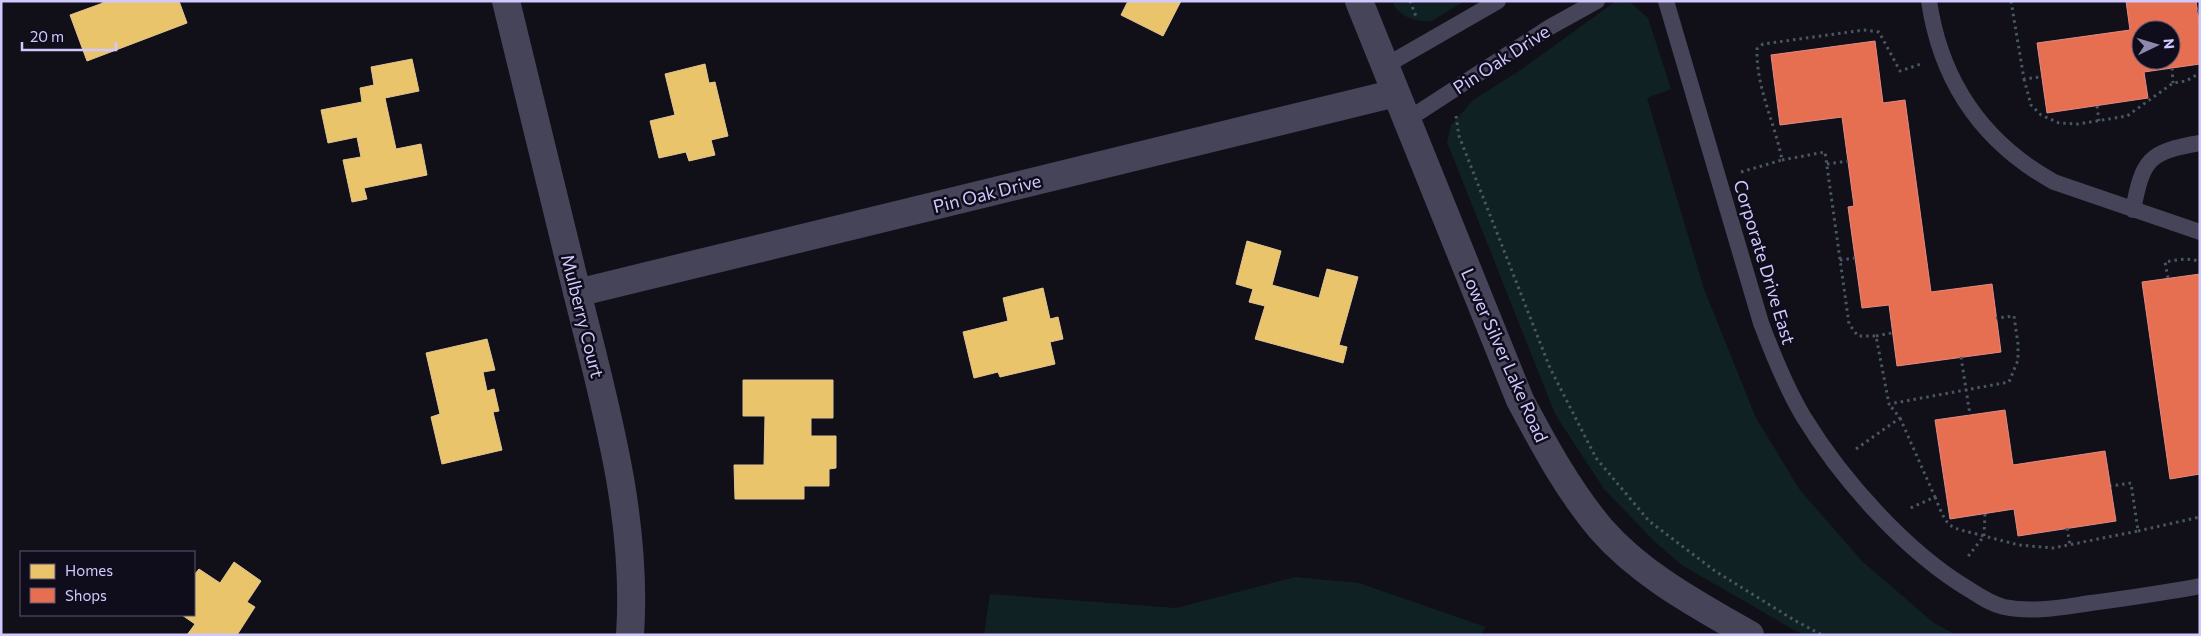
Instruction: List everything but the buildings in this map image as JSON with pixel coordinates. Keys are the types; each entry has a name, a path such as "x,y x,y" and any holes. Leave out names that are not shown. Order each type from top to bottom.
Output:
{"street":[{"name":"Mulberry Court","path":"506,1 615,442 629,545 631,573 630,635"},
{"name":"Lower Silver Lake Road","path":"1359,1 1520,400 1552,462 1601,529 1632,559 1687,599 1750,635"},
{"name":"Pin Oak Drive","path":"577,293 1396,93"}],"lane":[{"path":"1385,66 1498,1"},
{"name":"Pin Oak Drive","path":"1407,120 1550,27 1597,1"},
{"name":"Corporate Drive East","path":"1666,1 1761,323 1773,355 1803,416 1835,463 1861,495 1914,549 1951,579 1990,602 2005,607 2044,610 2200,586"},
{"path":"1929,1 1933,25 1953,84 1979,123 1990,135 2035,172 2054,182 2200,232"},
{"path":"2133,210 2139,178 2146,165 2156,155 2171,148 2200,142"}],"path":[{"path":"2011,1 2024,79 2031,105 2047,119 2058,124 2078,124 2127,116 2173,84 2186,81 2200,73"},
{"path":"1782,160 1773,120 1762,95 1757,49 1763,44 1864,30 1879,32 1900,72 1943,56"},
{"path":"2172,70 2173,84"},
{"path":"2024,79 2042,77"},
{"path":"1452,91 1459,136 1504,254 1550,368 1596,458 1649,521 1715,571 1822,635"},
{"path":"2097,106 2099,121"},
{"path":"1718,179 1782,160 1826,152 1849,324 1858,336 1876,336 1892,333"},
{"path":"1827,164 1848,161"},
{"path":"1840,260 1855,258"},
{"path":"2168,278 2166,262 2180,259 2200,262"},
{"path":"1889,404 2009,382 2018,360 2014,316 1996,318"},
{"path":"1876,336 1889,404 1900,418 1945,522 1949,526 2019,545 2053,548 2200,517"},
{"path":"1961,357 1970,415"},
{"path":"1835,463 1900,418"},
{"path":"2111,486 2131,484 2138,531"},
{"path":"1885,519 1935,497"},
{"path":"1951,579 1984,536 1985,514"},
{"path":"2067,528 2070,545"}],"shaded area":[{"path":"1392,1 1465,1 1430,22 1403,15"},
{"path":"1616,1 1629,1 1648,18 1671,89 1647,98 1704,289 1756,418 1800,490 1862,561 1934,623 1957,635 1803,635 1683,566 1653,540 1604,489 1555,414 1447,142 1451,125 1473,100 1519,71"},
{"path":"1295,577 1359,583 1486,627 1480,635 984,635 990,594 1176,608"}]}
